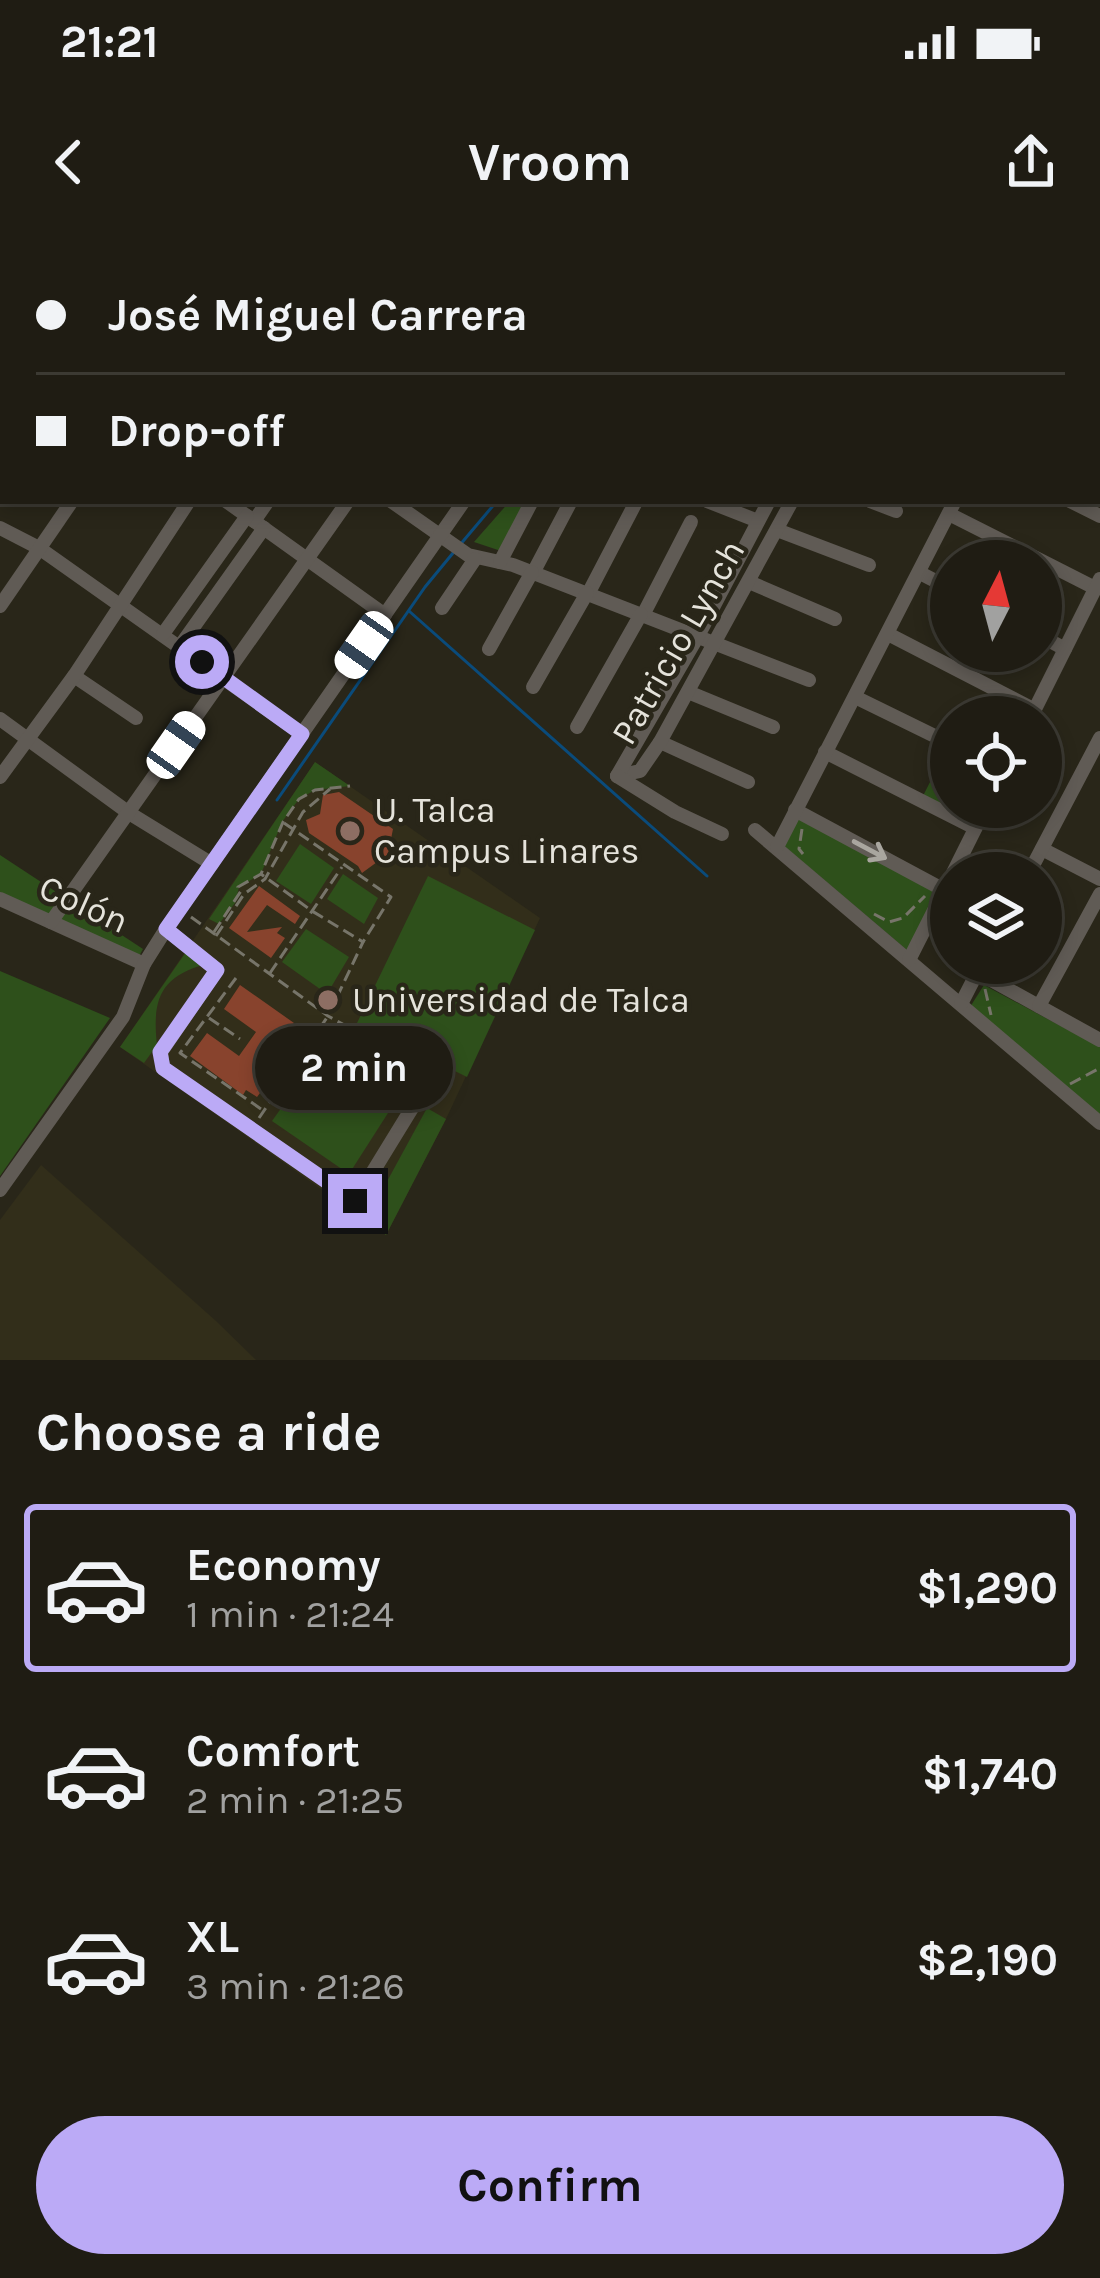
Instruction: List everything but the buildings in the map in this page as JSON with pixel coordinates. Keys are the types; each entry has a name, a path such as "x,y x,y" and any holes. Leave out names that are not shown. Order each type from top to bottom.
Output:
{"street":[{"path":"0,606 70,504"},
{"path":"0,777 74,676 186,504"},
{"path":"230,504 385,616"},
{"path":"180,646 266,504"},
{"path":"51,922 346,504"},
{"path":"395,504 472,557 533,573 809,680"},
{"path":"0,1190 123,1016 144,964 180,908 462,504"},
{"path":"500,562 530,504"},
{"path":"489,649 570,504"},
{"path":"533,688 635,504"},
{"path":"715,504 758,521"},
{"name":"Patricio Lynch","path":"617,776 767,504"},
{"name":"Patricio Lynch","path":"617,776 640,771 660,742 790,504"},
{"path":"878,504 896,511"},
{"path":"777,847 799,813 824,752 952,507 1098,584 1042,696"},
{"path":"164,634 255,522"},
{"path":"577,728 691,522"},
{"path":"0,528 39,548 302,734"},
{"path":"777,530 869,566"},
{"path":"442,608 472,557"},
{"path":"920,572 930,577"},
{"path":"749,582 835,619"},
{"path":"888,634 1002,696"},
{"path":"74,676 136,718"},
{"path":"688,692 773,727"},
{"path":"855,697 930,734"},
{"path":"0,719 212,865"},
{"path":"1040,852 1100,738"},
{"path":"660,742 748,782"},
{"path":"824,752 930,805"},
{"path":"617,776 722,834"},
{"path":"799,813 930,874"},
{"path":"962,852 975,828"},
{"path":"755,830 1100,1123"},
{"path":"1042,849 1100,879"},
{"path":"1040,1006 1100,894"},
{"name":"Colón","path":"0,898 144,964"},
{"path":"909,960 930,915"},
{"path":"166,929 217,970 160,1052 163,1068 355,1201 420,1095"},
{"path":"961,1004 974,984"},
{"path":"1004,984 1100,1040"}],"path":[{"path":"263,876 283,822 299,799 350,786"},
{"path":"214,934 263,876 303,812 331,788"},
{"path":"799,813 799,849 805,858"},
{"path":"252,1129 328,1016 363,942 391,897 283,822"},
{"path":"269,975 343,865"},
{"path":"263,876 363,942"},
{"path":"860,903 890,922 903,919 930,895"},
{"path":"180,908 328,1016 436,1076"},
{"path":"236,978 180,1053 264,1112"},
{"path":"984,984 996,1024"},
{"path":"208,1016 240,1039"},
{"path":"1064,1080 1077,1083 1100,1068"}],"shaded area":[{"name":"Universidad de Talca","path":"315,762 540,918 386,1235 120,1047"},
{"path":"41,1165 256,1360 0,1360 0,1220"}],"green space":[{"path":"507,504 524,504 501,551 474,542"},
{"path":"315,762 350,786 315,790 299,799 282,822 261,874 239,887 235,903 219,924 209,919"},
{"path":"798,817 930,887 930,909 908,951 784,846"},
{"path":"300,844 334,868 311,904 276,881"},
{"path":"0,855 143,949 138,958 0,896"},
{"path":"343,874 378,898 364,924 327,899"},
{"path":"428,876 535,930 467,1077 357,1023"},
{"path":"306,929 349,957 327,994 282,962"},
{"path":"186,952 206,964 178,976 162,992 156,1015 157,1045 144,1063 120,1047"},
{"path":"0,971 110,1018 0,1176"},
{"path":"984,985 1100,1047 1100,1116 970,1007"},
{"path":"331,1038 404,1088 349,1174 272,1121"},
{"path":"427,1108 446,1119 386,1235 366,1220"}],"waterway":[{"path":"459,546 494,504"},
{"path":"277,800 453,553"},
{"path":"409,611 707,876"}],"place":[{"name":"U. Talca Campus Linares","path":"350,831"},
{"name":"Universidad de Talca","path":"328,1000"}],"route":[{"path":"202,662 302,734 166,929 217,970 160,1052 163,1068 355,1201"}]}
